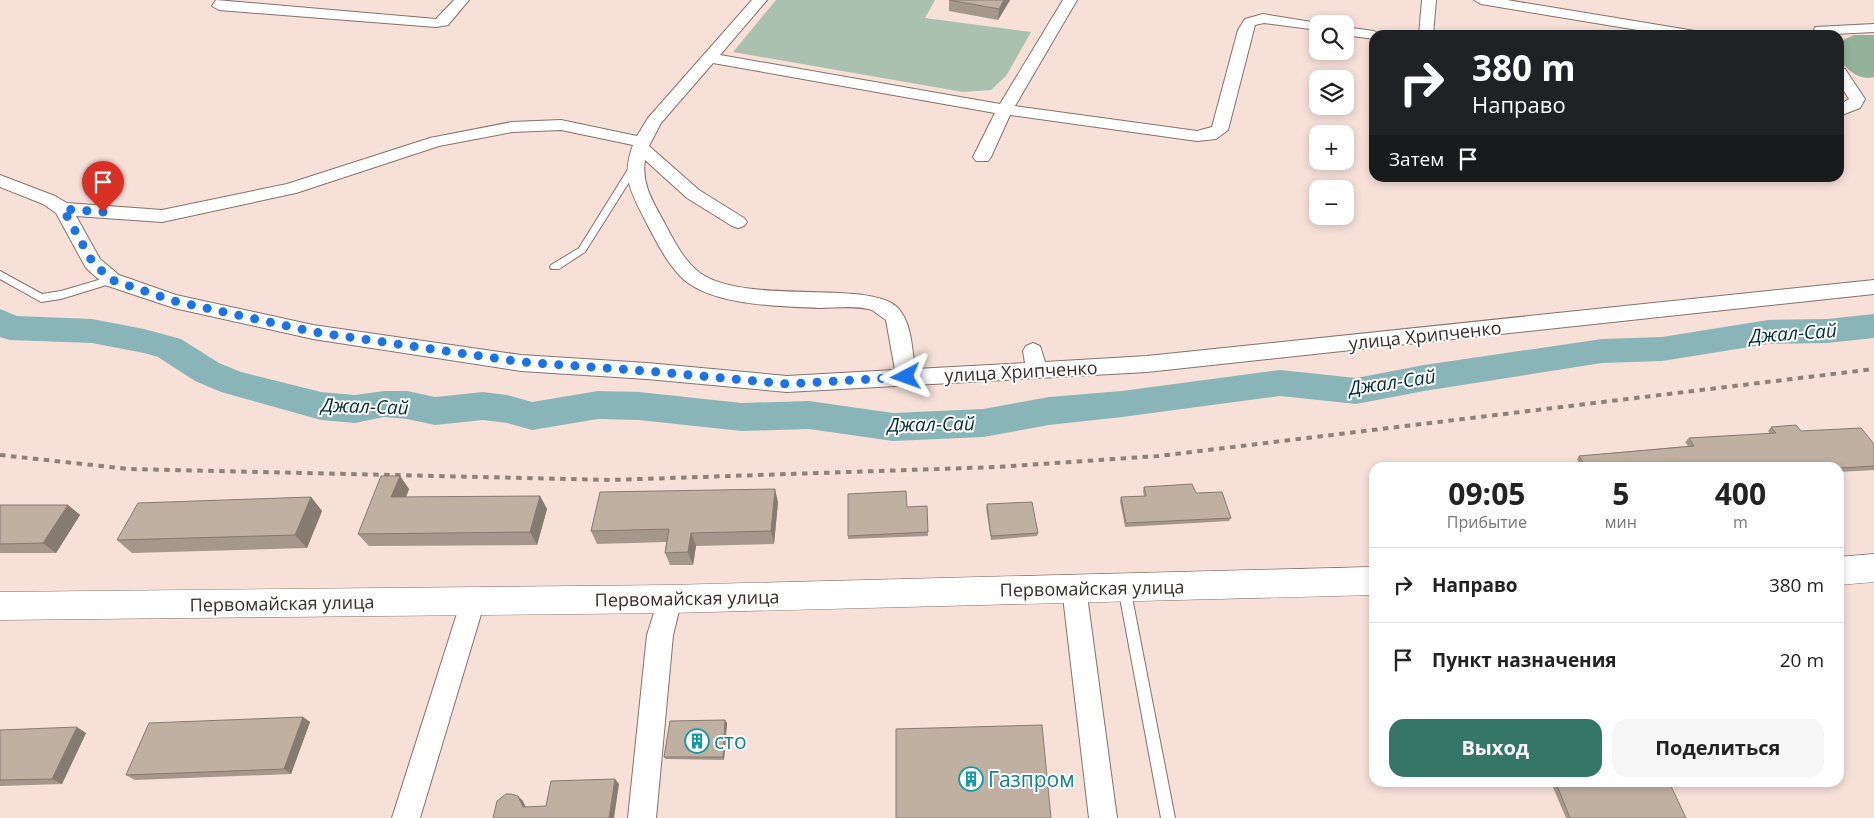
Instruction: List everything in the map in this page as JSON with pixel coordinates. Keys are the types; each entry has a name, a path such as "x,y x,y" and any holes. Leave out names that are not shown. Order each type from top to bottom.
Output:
{"main road":[{"path":"1844,571 1874,568"},
{"name":"Первомайская улица","path":"0,606 670,599 1369,581"}],"street":[{"path":"223,0 219,6 440,23 462,0"},
{"path":"760,0 654,121 642,145 634,168 638,188 670,248 681,265 694,278 718,288 787,300 875,303 892,314 898,328 906,377"},
{"path":"982,158 1006,110 1070,0"},
{"path":"1426,30 1429,0"},
{"path":"1481,0 1664,30"},
{"path":"710,58 1006,110 1180,135 1210,135 1220,130 1245,30 1250,22 1269,18 1309,25"},
{"path":"1820,30 1874,28"},
{"path":"1354,32 1369,34"},
{"path":"1844,80 1857,99 1854,105 1844,109"},
{"path":"0,180 49,200 63,209 162,216 290,188 436,142 512,127 561,125 642,145 693,194 738,222"},
{"name":"улица Хрипченко","path":"63,209 93,263 112,280 174,301 314,332 522,362 787,384 906,377 1035,360 1147,364 1874,287"},
{"path":"1074,588 1103,818"},
{"path":"642,818 660,635 670,599"},
{"path":"406,818 473,601"}],"lane":[{"path":"555,267 582,250 634,168"},
{"path":"0,274 41,298 61,295 112,280"},
{"path":"1124,587 1168,818"}],"green space":[{"path":"776,0 935,0 925,18 1031,32 1006,76 991,90 963,92 733,52"},
{"path":"1854,35 1874,35 1874,77 1859,76 1845,67 1844,40"}],"building":[{"path":"949,0 1004,0 999,9"},
{"path":"1796,425 1801,431 1861,428 1874,444 1874,466 1844,468 1844,462 1583,462 1579,456 1694,446 1689,438 1776,433 1771,427"},
{"path":"381,476 400,476 391,497 540,496 530,532 358,534"},
{"path":"1192,484 1196,493 1222,492 1231,518 1126,523 1121,497 1146,496 1144,487"},
{"path":"775,489 771,531 691,533 688,552 665,553 669,529 591,531 600,492"},
{"path":"906,491 907,507 927,506 928,532 848,536 848,494"},
{"path":"311,497 295,535 117,540 138,503"},
{"path":"1032,502 1038,533 991,536 987,504"},
{"path":"0,505 68,505 43,543 0,544"},
{"path":"303,717 284,769 126,775 149,723"},
{"name":"сто","path":"725,720 723,757 664,757 670,721"},
{"name":"Газпром","path":"1042,725 1051,818 896,818 896,729"},
{"path":"77,727 52,779 0,780 0,730"},
{"path":"615,779 609,818 493,818 497,801 506,794 518,796 523,807 546,806 551,781"},
{"path":"1558,787 1671,787 1686,818 1570,818"}],"waterway":[{"name":"Джал-Сай","path":"0,321 10,328 92,331 144,341 169,348 207,372 233,383 321,406 355,409 384,404 407,405 435,411 483,406 507,409 532,416 598,405 639,406 742,417 809,415 893,427 983,423 1049,411 1122,404 1280,383 1356,391 1424,378 1602,351 1662,349 1768,332 1827,331 1874,326"}],"railway":[{"path":"0,455 129,469 611,480 997,467 1159,456 1874,369"}],"place":[{"name":"сто","path":"697,741"},
{"name":"Газпром","path":"971,779"}],"route":[{"path":"103,212 63,209 93,263 112,280 174,301 314,332 522,362 787,384 906,377"}]}
